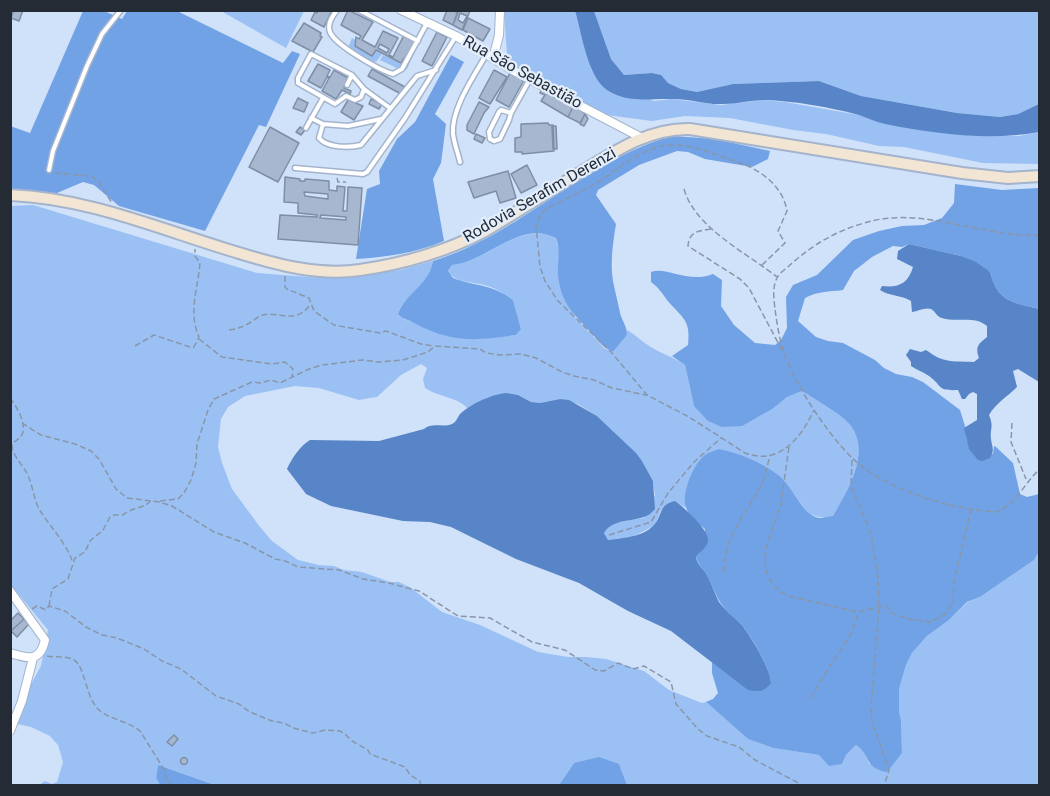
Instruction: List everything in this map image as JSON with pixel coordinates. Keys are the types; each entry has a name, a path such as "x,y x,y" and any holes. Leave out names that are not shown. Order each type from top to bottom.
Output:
{"main road":[{"name":"Rodovia Serafim Derenzi","path":"10,195 60,199 110,212 195,240 288,266 316,271 358,270 409,260 446,249 484,231 611,154 642,138 666,130 690,129 962,173 1008,178 1040,177"}],"street":[{"name":"Rua São Sebastião","path":"401,10 419,14 428,23 456,36 530,79 642,138"},
{"path":"490,56 499,35 500,10"},
{"path":"10,591 45,640 41,652 33,658 10,653"},
{"path":"10,730 25,691 33,658"}],"lane":[{"path":"49,170 53,152 87,66 102,34 122,10"},
{"path":"337,10 330,22 332,36 355,54 388,73 397,73 402,69 428,23"},
{"path":"359,10 418,41"},
{"path":"295,168 363,174 367,172 405,118 456,36"},
{"path":"364,89 358,100 346,96 335,104 297,81 310,54 352,75 364,89 390,109"},
{"path":"460,162 453,135 453,123 459,105 490,56"},
{"path":"323,124 318,135 320,141 352,147 361,145 417,76 436,69"},
{"path":"348,85 352,75"},
{"path":"511,113 501,110 499,112 489,132 490,139 494,141 500,139 530,79"},
{"path":"306,128 323,98"},
{"path":"311,118 323,124 348,126 381,119"}],"path":[{"path":"647,395 612,353 558,301 545,281 540,267 536,225 542,213 650,150 670,145 702,149 764,173 782,198 787,211 778,231 785,243 762,265"},
{"path":"49,170 55,173 91,176 98,181 112,204 110,212"},
{"path":"338,178 338,182 346,182"},
{"path":"684,189 692,209 711,229 777,277"},
{"path":"785,356 775,310 774,289 777,277 804,252 825,239 866,222 887,218 925,219 996,232 1040,235"},
{"path":"711,229 696,231 690,236 688,246 735,275 748,288 814,410 852,459 892,485 937,500 996,512 1012,503 1026,481 1040,469"},
{"path":"195,240 195,256 200,263 193,314 199,339 222,357 272,364 285,362 293,369 291,378"},
{"path":"288,266 285,287 309,298 317,315 334,325 380,333 386,331 421,344 480,349 486,353 521,354 536,358 562,372 594,380 612,388 647,395 689,417 754,457 770,456 789,446 804,429 814,410"},
{"path":"229,330 240,328 264,315 291,317 308,309 311,304"},
{"path":"135,346 154,335 194,347 199,339"},
{"path":"159,502 178,499 192,480 197,444 214,399 252,382 260,383 271,380 280,383 309,369 328,364 363,360 378,362 403,360 428,352 435,346"},
{"path":"10,398 22,423 23,431 21,436 10,440"},
{"path":"22,423 41,435 91,451 99,459 120,493 127,498 159,502 178,510 214,532 245,543 276,559 298,567 339,570 363,579 419,591 458,616 490,618 532,642 566,650 595,670 604,671 618,663 633,669 644,666 671,682 676,704 707,736 738,747 755,760 804,786"},
{"path":"1012,423 1011,442 1026,481"},
{"path":"609,535 651,522 668,493 694,462 721,438"},
{"path":"14,440 12,447 29,477 36,503 70,554 73,563"},
{"path":"789,446 781,503 765,552 766,575 778,591 788,596 858,612 885,605 892,613 909,620 931,622 944,615 952,602 954,581 972,508"},
{"path":"724,572 724,556 729,541 741,516 763,481 770,456"},
{"path":"852,459 851,486 871,533 876,553 879,606 871,708 872,722 889,770 884,786"},
{"path":"28,615 34,606 46,610 52,589 68,579 77,555 85,552 90,542 103,530 110,517 144,507 151,501"},
{"path":"49,606 65,611 86,627 102,635 117,638 144,649 162,661 181,669 216,696 238,704 250,712 313,733 325,730 345,734 368,750 370,754 405,767 410,775 420,781 420,786"},
{"path":"810,698 845,645 858,612"},
{"path":"41,652 49,657 69,658 78,663 93,703 107,716 140,731 165,771 171,786"}],"shaded area":[{"path":"83,11 104,11 122,19 127,11 177,11 283,63 292,51 300,54 266,127 259,125 205,231 119,206 94,185 83,182 57,193 11,191 10,126 30,133"},
{"path":"221,11 304,11 286,48"},
{"path":"504,11 575,11 592,71 654,101 672,99 721,105 762,100 859,115 882,123 975,136 1019,136 1039,132 1039,164 983,163 904,147 879,146 826,134 730,118 685,116 652,121 607,115 534,76 513,69 507,55"},
{"path":"575,11 594,11 611,59 624,75 652,73 661,75 668,83 681,89 697,92 733,84 819,81 861,96 957,113 1000,117 1018,114 1039,104 1039,132 1001,136 962,135 885,124 848,112 788,102 764,100 717,104 679,99 623,97 607,90 595,75 586,54"},
{"path":"594,11 1039,11 1039,104 1018,114 1000,117 957,113 861,96 819,81 733,84 697,92 681,89 668,83 660,75 652,73 624,75 611,59"},
{"path":"352,38 382,54 377,61 372,63 348,48"},
{"path":"383,55 405,65 410,56 412,58 407,69 403,71 380,60"},
{"path":"451,55 464,62 435,114 446,124 441,163 433,179 444,241 401,254 356,259 367,189 380,184 379,171 397,139 415,122"},
{"path":"672,136 715,139 770,151 768,159 752,167 705,159 688,152 677,151 639,165 598,190 596,195 616,224 612,274 620,313 627,332 613,352 599,342 565,301 558,275 559,252 556,238 543,234 517,237 478,257 452,265 448,271 453,278 490,288 513,300 521,329 516,335 476,339 452,337 427,330 398,314 406,300 427,276 433,261 494,234 610,162 640,147"},
{"path":"955,184 1002,190 1039,188 1039,309 1008,300 997,290 990,272 961,256 909,244 902,247 893,246 872,257 854,271 843,290 819,293 805,298 798,321 816,337 843,343 896,374 923,382 960,410 967,441 993,454 994,446 996,447 1013,463 1020,494 1027,497 1039,494 1039,552 1034,560 980,597 967,602 949,620 927,636 912,653 899,689 902,753 887,772 874,767 856,745 846,755 842,764 829,766 819,755 773,748 748,739 706,702 718,693 712,673 712,662 729,675 771,683 768,670 755,644 742,625 720,602 696,557 700,552 705,529 689,513 685,494 701,459 719,449 750,459 771,470 783,480 802,506 813,516 819,518 833,516 855,472 859,448 857,437 842,417 802,391 787,397 772,409 742,426 722,427 708,421 694,406 685,365 672,356 688,345 687,324 651,282 651,272 664,271 695,277 713,274 722,280 721,306 734,325 755,343 775,345 781,340 787,328 786,297 793,285 817,275 853,240 879,231 902,226 924,225 942,218 954,203"},
{"path":"33,205 257,273 321,278 347,277 400,270 433,261 427,276 406,300 398,314 404,319 440,334 464,338 516,335 521,329 513,300 491,287 456,279 448,272 452,265 478,257 529,234 543,234 556,238 559,252 558,271 575,317 604,348 613,352 627,335 627,330 651,347 685,365 694,406 758,417 787,397 802,391 835,412 851,426 857,437 858,460 850,484 833,516 813,515 799,501 685,495 686,508 675,501 661,510 655,525 632,537 608,540 604,533 612,525 644,518 655,495 653,481 642,461 613,431 597,416 578,404 560,399 540,403 531,402 518,395 488,397 468,409 454,399 425,388 423,379 427,368 421,364 401,375 377,397 359,400 319,388 295,386 245,396 228,407 221,419 218,447 222,463 232,489 272,541 298,560 362,572 390,582 399,582 411,588 442,612 480,625 538,652 568,657 606,659 644,671 669,690 702,703 706,702 748,739 773,748 819,755 842,764 846,755 856,745 863,749 869,764 902,753 899,689 912,653 927,636 968,602 980,597 1034,560 1039,552 1039,785 627,785 619,764 574,763 559,785 215,785 158,765 156,778 160,785 39,785 45,781 52,784 57,782 63,762 58,745 50,736 31,727 13,723 41,666 48,630 11,585 10,206"},
{"path":"909,244 961,256 976,262 990,272 997,290 1008,300 1039,309 1039,382 1018,369 1013,371 1017,387 989,415 993,450 990,458 982,461 978,460 969,449 964,428 977,420 977,394 973,392 962,399 958,390 943,389 929,376 911,366 906,355 910,349 921,352 926,350 943,360 974,362 979,358 978,346 987,337 987,326 977,321 942,318 929,309 912,312 911,301 880,290 882,286 902,284 911,273 913,267 897,259 898,251"},
{"path":"506,393 540,403 560,399 569,400 597,416 642,461 653,481 655,509 643,517 609,527 604,533 608,540 644,532 654,525 666,505 675,501 696,520 708,537 705,548 696,557 697,561 707,575 719,602 742,625 760,653 771,683 764,690 748,690 671,631 628,611 579,583 516,559 451,527 430,522 403,521 331,506 306,494 287,469 297,453 310,440 379,441 430,426 449,425 476,403"},
{"path":"599,757 619,764 627,785 559,785 574,763"},
{"path":"158,765 215,785 160,785 156,778"}],"building":[{"path":"14,10 23,10 19,21 11,18"},
{"path":"318,10 332,10 324,27 311,20"},
{"path":"348,10 373,22 362,40 375,47 383,31 398,38 389,55 393,57 404,35 415,42 406,59 404,58 401,63 376,50 372,56 355,46 356,37 359,39 361,36 341,25","holes":["380,44 389,49 387,53 378,48"]},
{"path":"447,10 458,12 453,25 443,20"},
{"path":"458,10 472,10 462,30 453,25"},
{"path":"460,13 467,16 463,23 458,20"},
{"path":"468,18 490,29 483,41 463,30"},
{"path":"304,23 321,33 322,37 313,52 292,41"},
{"path":"437,32 447,37 432,66 422,61"},
{"path":"318,64 330,70 327,76 330,77 334,70 348,78 344,88 351,91 350,94 342,90 336,99 322,91 329,78 327,77 321,88 308,81"},
{"path":"372,69 405,87 401,94 368,76"},
{"path":"494,70 507,77 490,104 479,98"},
{"path":"510,73 522,79 523,82 509,107 496,100"},
{"path":"542,88 574,105 568,117 541,101 545,95 540,93"},
{"path":"298,98 308,103 304,112 293,108"},
{"path":"371,99 382,104 379,109 369,104"},
{"path":"348,100 363,106 354,120 341,112"},
{"path":"479,102 489,107 474,134 467,130 467,125"},
{"path":"574,105 585,114 580,123 568,117"},
{"path":"585,114 588,119 584,126 580,124"},
{"path":"548,123 553,125 554,151 522,154 522,152 515,152 515,138 521,137 521,124"},
{"path":"552,126 556,126 557,149 553,149"},
{"path":"270,127 299,143 278,182 249,167"},
{"path":"300,127 305,130 301,135 296,132"},
{"path":"476,134 485,138 482,143 474,139"},
{"path":"527,165 537,185 521,193 511,174"},
{"path":"508,171 516,198 500,203 496,191 474,198 468,182"},
{"path":"285,177 300,179 300,181 305,181 305,179 329,181 329,190 337,191 337,186 345,187 343,211 347,211 348,187 362,188 358,245 278,239 280,215 317,217 317,215 298,213 298,203 284,202","holes":["304,192 328,194 328,199 305,196","321,215 346,217 346,220 320,218"]},
{"path":"18,613 24,619 11,631 10,621"},
{"path":"24,619 29,624 17,637 11,631"},
{"path":"174,735 178,739 172,746 167,742"},
{"path":"184,757 188,761 184,765 180,761"}]}
